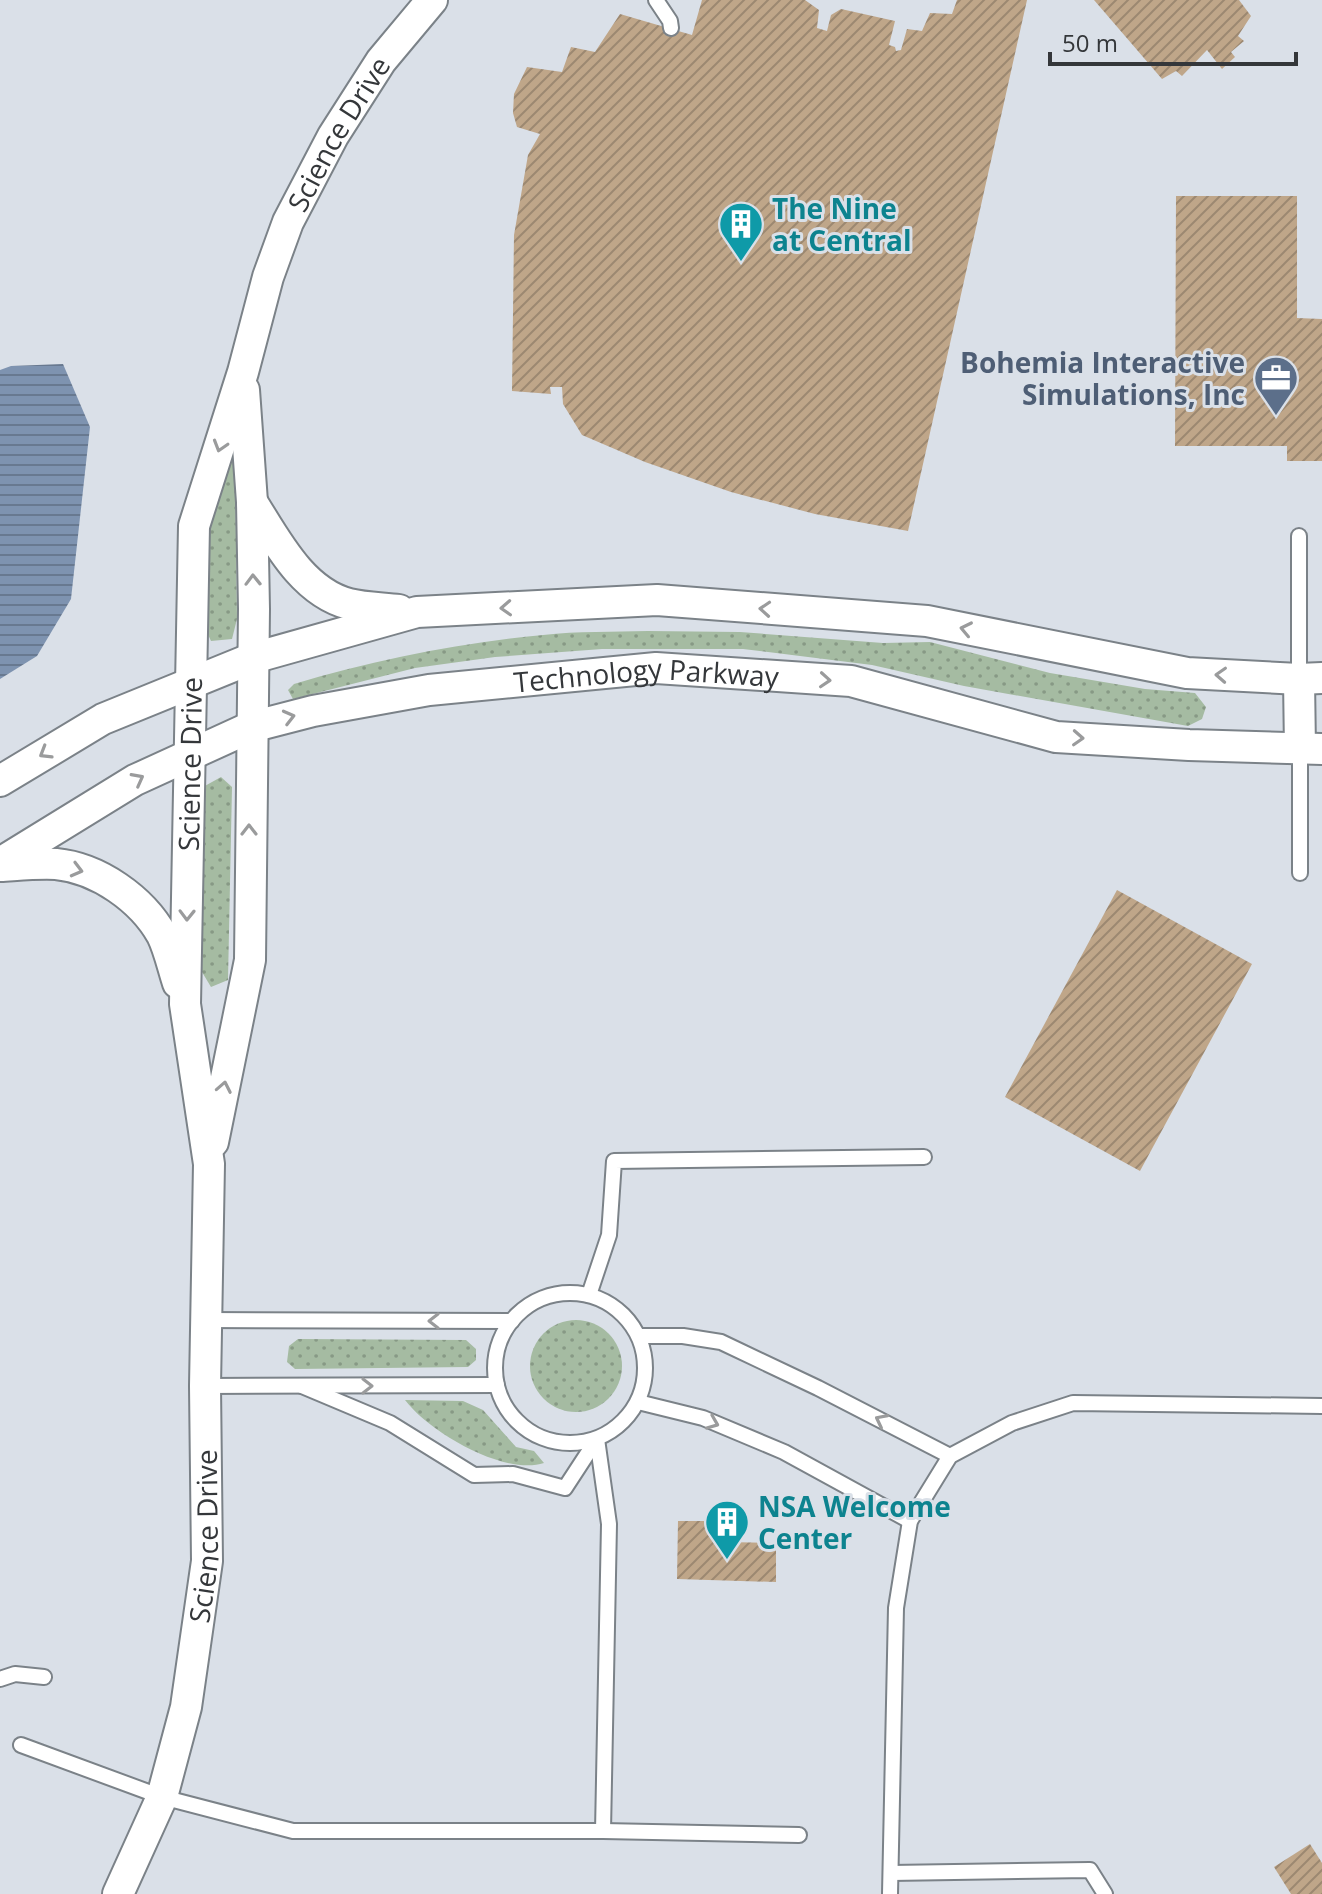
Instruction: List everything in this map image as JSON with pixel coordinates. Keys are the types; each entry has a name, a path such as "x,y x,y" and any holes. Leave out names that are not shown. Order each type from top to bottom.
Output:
{"street":[{"name":"Science Drive","path":"118,1894 162,1797 186,1707 207,1561 205,1386 209,1164 185,1004 194,526 243,372 268,277 288,222 333,136 381,61 432,0"},
{"name":"Science Drive","path":"209,1164 250,960 252,502 243,372"},
{"path":"252,502 284,553 312,583 328,595 349,604 417,612 657,600 927,621 1187,673 1311,678 1311,750"},
{"path":"0,781 103,719 191,683 253,658 417,612"},
{"name":"Technology Parkway","path":"0,864 135,780 251,727 313,711 429,690 656,668 851,681 1056,737 1311,750"},
{"path":"0,864 58,864 96,875 122,891 147,915 162,936 185,1004"}],"lane":[{"path":"656,0 670,21 671,28"},
{"path":"1299,536 1311,678"},
{"path":"1300,873 1311,750"},
{"path":"589,1295 609,1235 614,1161 924,1157"},
{"path":"568,1292 589,1295 610,1303 639,1336 645,1358 645,1381 638,1402 614,1431 597,1439 572,1444 547,1441 524,1428 507,1409 497,1385 495,1362 500,1341 512,1321 527,1306 546,1296 568,1292"},
{"path":"206,1320 512,1321"},
{"path":"639,1336 683,1336 721,1342 950,1456"},
{"path":"205,1386 497,1385"},
{"path":"302,1386 390,1423 474,1475 513,1474 565,1488 597,1439"},
{"path":"638,1402 703,1418 784,1452 910,1521"},
{"path":"890,1894 896,1608 910,1521 950,1456 1012,1423 1073,1403 1322,1406"},
{"path":"597,1439 609,1524 603,1831"},
{"path":"0,1679 15,1674 44,1677"},
{"path":"21,1745 162,1797 293,1831 603,1831 799,1835"},
{"path":"891,1873 1090,1870 1105,1894"}],"green space":[{"path":"226,455 235,456 237,619 232,639 211,641 205,628 210,513"},
{"path":"740,632 883,643 930,642 1050,673 1145,689 1195,693 1206,707 1202,719 1188,726 964,686 872,665 743,649 602,649 495,657 415,668 293,699 288,690 294,684 325,675 449,648 556,634"},
{"path":"221,777 232,787 228,980 211,987 202,972 203,787"},
{"path":"576,1320 602,1328 614,1340 622,1366 614,1392 602,1404 576,1412 550,1404 538,1392 530,1366 538,1340 550,1328"},
{"path":"298,1339 466,1340 476,1349 476,1360 468,1367 295,1369 287,1362 289,1346"},
{"path":"405,1400 463,1401 483,1410 516,1447 534,1451 544,1463 509,1463 468,1448 431,1425"}],"water":[{"path":"63,364 90,427 71,599 37,656 0,679 0,370 11,366"}],"building":[{"name":"The Nine at Central","path":"702,0 805,0 819,10 817,28 827,31 831,15 841,9 895,21 889,45 896,51 901,50 907,29 922,31 930,13 952,14 957,0 1027,0 908,531 815,514 731,492 645,462 582,435 563,404 562,387 550,387 551,394 512,391 514,235 528,155 540,134 517,127 513,113 514,94 527,67 562,72 571,47 595,52 620,14 692,35"},
{"path":"1094,0 1239,0 1251,16 1238,36 1244,41 1231,52 1235,57 1222,69 1207,50 1182,76 1176,71 1162,79"},
{"path":"1176,196 1297,196 1297,318 1322,319 1322,461 1287,461 1287,446 1175,446"},
{"path":"1117,890 1252,964 1140,1171 1005,1097"},
{"name":"NSA Welcome Center","path":"678,1521 727,1521 726,1542 776,1543 776,1582 677,1579"},
{"path":"1310,1844 1322,1863 1322,1894 1291,1894 1274,1867"}],"place":[{"name":"The Nine at Central","path":"741,263"},
{"name":"Bohemia Interactive Simulations, Inc","path":"1276,417"},
{"name":"NSA Welcome Center","path":"727,1561"}]}
